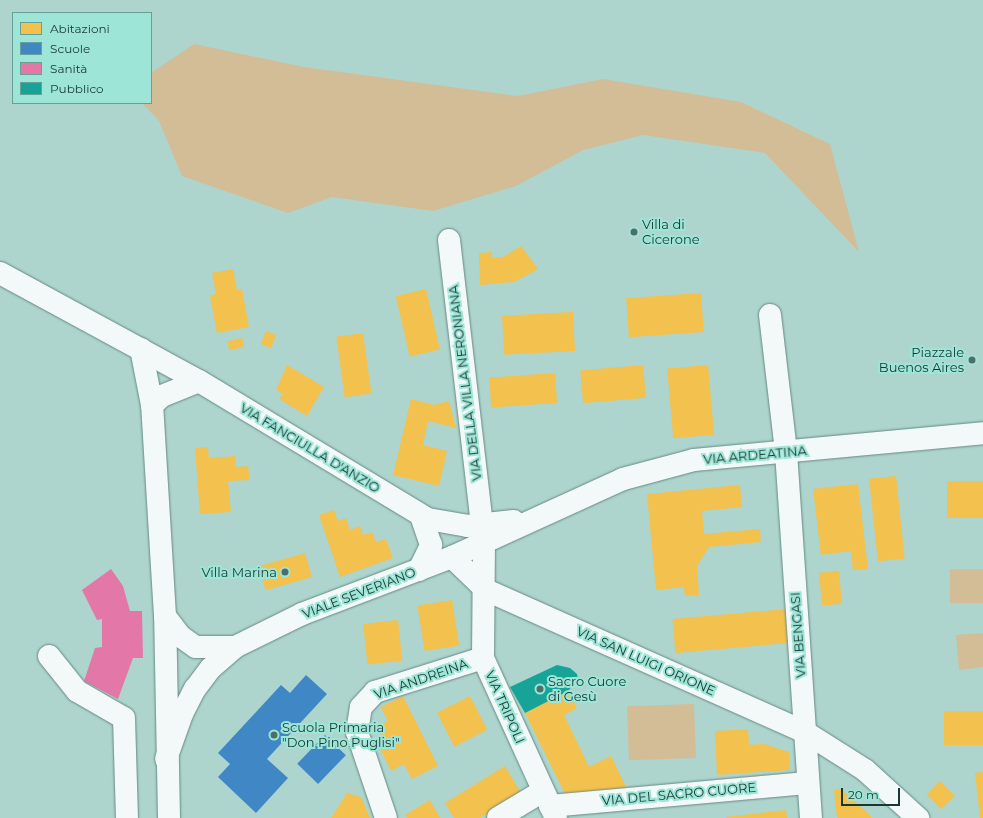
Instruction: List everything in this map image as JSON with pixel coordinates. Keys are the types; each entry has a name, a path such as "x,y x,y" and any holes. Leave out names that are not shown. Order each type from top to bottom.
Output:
{"street":[{"name":"VIA DELLA VILLA NERONIANA","path":"448,240 483,534"},
{"name":"VIA FANCIULLA D'ANZIO","path":"0,272 141,350 199,380 421,516 483,534"},
{"name":"VIA BENGASI","path":"770,315 786,452 805,732 807,783 811,818"},
{"name":"VIALE SEVERIANO","path":"141,350 152,405 165,616 166,759 169,818"},
{"path":"152,405 175,388 199,380"},
{"name":"VIA ARDEATINA","path":"483,534 537,517 653,468 694,460 983,433"},
{"path":"419,570 431,545 421,516"},
{"name":"VIALE SEVERIANO","path":"166,759 188,700 211,668 235,647 302,614 452,557 483,534"},
{"name":"VIA TRIPOLI","path":"483,534 486,590 483,658 550,805"},
{"path":"452,557 486,590"},
{"name":"VIA SAN LUIGI ORIONE","path":"486,590 805,732 865,770 918,818"},
{"name":"VIALE SEVERIANO","path":"165,616 180,636 196,647 235,647"},
{"path":"49,656 77,691 124,718 127,818"},
{"name":"VIA ANDREINA","path":"386,818 357,732 361,707 376,692 483,658"},
{"name":"VIA DEL SACRO CUORE","path":"498,818 550,805 807,783"}],"shaded area":[{"path":"194,44 304,67 518,96 603,79 741,102 830,144 859,252 765,153 643,135 583,150 516,186 433,211 332,197 288,213 182,176 159,121 143,104 152,104 152,72"},
{"path":"950,569 983,569 983,603 950,603"},
{"path":"983,633 983,667 959,670 956,635"},
{"path":"694,704 696,758 629,760 627,706"}],"building: Abitazioni":[{"path":"521,246 538,269 514,282 480,285 479,253 492,252 492,258 503,257"},
{"path":"233,269 237,290 242,289 249,327 217,333 210,296 216,294 212,273"},
{"path":"426,289 440,349 410,356 396,296"},
{"path":"701,293 704,332 629,337 626,298"},
{"path":"573,312 575,351 504,355 502,316"},
{"path":"266,331 276,335 271,348 261,344"},
{"path":"363,333 371,393 345,397 336,337"},
{"path":"242,338 244,347 229,350 227,341"},
{"path":"287,365 324,387 307,416 279,399 283,394 276,390"},
{"path":"643,365 646,398 583,403 580,370"},
{"path":"708,365 714,435 673,438 667,369"},
{"path":"555,373 557,403 491,408 489,378"},
{"path":"411,399 434,405 449,401 456,428 428,421 423,445 447,451 439,486 393,475"},
{"path":"208,447 209,458 235,456 236,467 248,466 250,480 228,481 231,512 200,514 195,448"},
{"path":"896,476 905,559 878,561 869,479"},
{"path":"947,481 983,481 983,518 947,518"},
{"path":"858,484 868,569 853,570 851,551 821,555 813,489"},
{"path":"740,485 742,507 702,511 704,534 760,529 761,542 709,547 697,566 699,595 685,596 684,587 656,590 647,494"},
{"path":"334,510 338,521 346,518 350,530 360,526 363,535 372,532 376,542 386,539 393,558 340,577 319,515"},
{"name":"Villa Marina","path":"305,553 312,577 266,590 259,566"},
{"path":"839,571 842,604 822,606 819,573"},
{"path":"452,600 459,645 425,651 417,605"},
{"path":"787,609 790,643 675,653 672,619"},
{"path":"398,620 402,661 367,664 363,624"},
{"path":"568,691 577,708 564,715 589,767 611,756 628,791 567,798 525,713"},
{"path":"403,696 438,766 412,779 404,764 391,771 377,742 385,741 378,726 388,721 381,707"},
{"path":"470,696 487,730 454,747 437,713"},
{"path":"944,711 983,711 983,745 944,745"},
{"path":"748,729 749,745 764,744 789,752 790,770 717,775 715,731"},
{"path":"505,766 521,793 480,818 454,818 445,803"},
{"path":"983,772 983,818 980,818 975,773"},
{"path":"940,781 955,796 941,809 927,794"},
{"path":"841,789 871,816 871,818 837,818 834,790"},
{"path":"347,793 361,797 370,818 331,818"},
{"path":"430,800 440,818 407,818 405,815"},
{"path":"786,810 787,818 726,818 726,817"}],"building: Scuole":[{"path":"306,675 327,694 267,759 288,778 256,813 218,777 230,764 218,753 281,685 290,693"},
{"path":"325,735 346,755 318,784 297,764"}],"building: Sanità":[{"path":"111,569 123,586 130,611 142,611 143,658 133,658 118,699 84,681 95,648 102,647 102,619 97,620 82,590"}],"building: Pubblico":[{"name":"Sacro Cuore di Gesù","path":"557,665 570,668 577,674 578,680 568,691 525,713 510,687"}],"place":[{"name":"Villa di Cicerone","path":"634,232"},
{"name":"Piazzale Buenos Aires","path":"972,360"},
{"name":"Villa Marina","path":"285,572"},
{"name":"Sacro Cuore di Gesù","path":"540,689"},
{"name":"Scuola Primaria \"Don Pino Puglisi\"","path":"274,735"}]}
